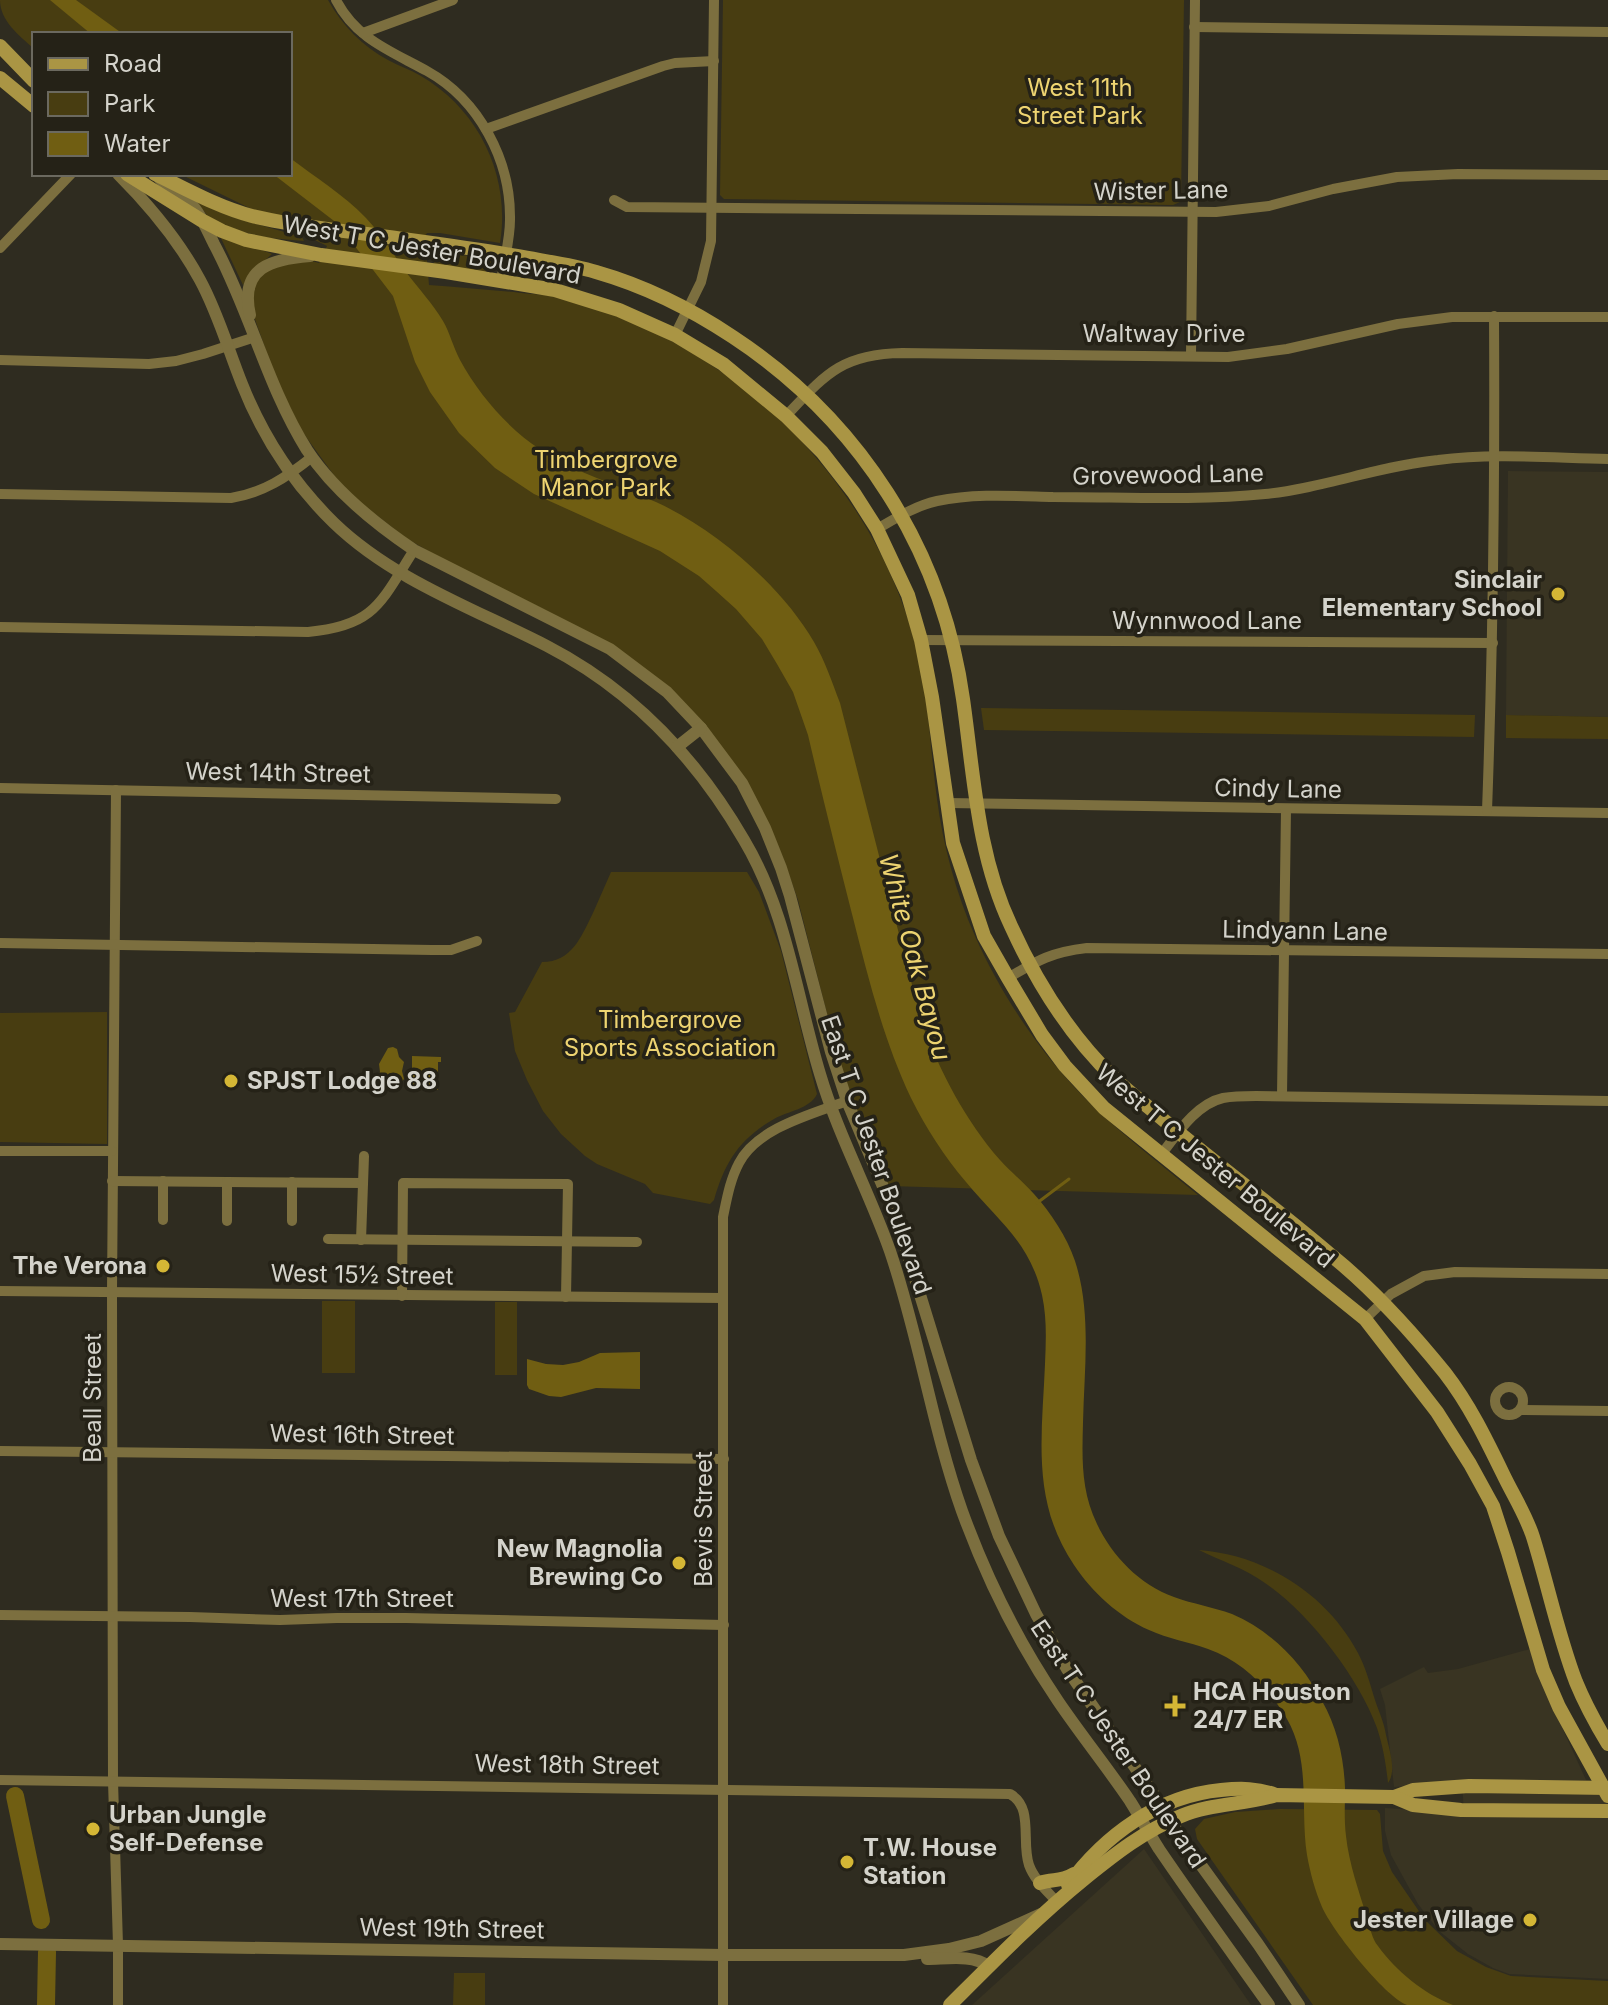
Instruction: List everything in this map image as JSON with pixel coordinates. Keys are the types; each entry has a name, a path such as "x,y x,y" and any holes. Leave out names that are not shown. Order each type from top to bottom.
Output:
{"main road":[{"path":"0,46 32,79"},
{"path":"0,78 32,104"},
{"name":"West T C Jester Boulevard","path":"130,176 201,220 246,240 321,255 555,290 619,310 675,335 723,364 786,416 822,452 877,529 908,595 932,697 953,843 984,936 1008,978 1042,1035 1065,1066 1104,1108 1365,1319 1437,1412 1493,1506 1539,1658 1559,1707 1606,1790"},
{"name":"West T C Jester Boulevard","path":"159,176 244,214 576,266 630,284 688,309 757,354 806,395 855,446 924,556 943,606 963,696 976,803 992,880 1030,965 1068,1024 1116,1080 1336,1259 1383,1302 1452,1381 1477,1421 1530,1529 1575,1680 1588,1711 1608,1744"},
{"path":"1470,1464 1494,1455"},
{"path":"1539,1658 1565,1649"},
{"path":"1394,1797 1413,1790 1469,1786 1606,1790"},
{"path":"1056,1901 1078,1871 1106,1842 1161,1805 1204,1792 1238,1789 1261,1789 1279,1795"},
{"path":"950,2005 1056,1901 1114,1854 1170,1820 1211,1806 1279,1795 1367,1796 1394,1797 1413,1805 1461,1810 1608,1811"},
{"path":"1040,1883 1063,1880 1078,1871"}],"street":[{"path":"336,0 345,15 385,50 448,85 486,129 507,182 510,223 501,281"},
{"path":"363,33 453,0"},
{"path":"675,335 701,282 711,241 714,0"},
{"path":"1191,356 1195,0"},
{"path":"1194,27 1608,32"},
{"path":"486,129 663,66 714,61"},
{"name":"Wister Lane","path":"614,200 627,207 1191,213 1269,206 1333,189 1397,177 1458,174 1608,175"},
{"path":"0,248 69,176"},
{"name":"East T C Jester Boulevard","path":"120,176 184,252 229,346 259,424 291,474 339,528 400,573 575,661 621,693 677,747 718,797 746,842 781,922 820,1075 890,1251 948,1468 976,1546 1009,1618 1057,1699 1269,2005"},
{"name":"East T C Jester Boulevard","path":"157,176 189,202 201,220 225,265 283,408 312,457 357,507 414,550 610,649 667,692 701,728 742,783 781,868 831,1052 847,1101 891,1205 971,1460 999,1536 1036,1614 1067,1669 1299,2005"},
{"path":"0,360 149,364 176,361 229,346 255,337 248,306 250,287 258,270 284,258 321,255"},
{"path":"1487,811 1493,643 1494,316"},
{"name":"Waltway Drive","path":"786,416 832,370 873,354 1228,357 1287,349 1398,324 1452,317 1608,317"},
{"path":"0,494 231,498 272,486 312,457"},
{"name":"Grovewood Lane","path":"877,529 901,515 938,501 989,496 1208,498 1268,494 1437,460 1495,457 1608,459"},
{"path":"0,627 333,630 366,616 377,606 414,550"},
{"name":"Wynnwood Lane","path":"921,640 1493,643"},
{"path":"677,747 701,728"},
{"name":"West 14th Street","path":"0,788 556,799"},
{"name":"Beall Street","path":"116,790 112,1292 113,1781 118,2005"},
{"name":"Cindy Lane","path":"947,803 1608,813"},
{"path":"1282,1096 1286,809"},
{"path":"0,943 451,950 477,941"},
{"name":"Lindyann Lane","path":"1008,978 1049,955 1087,948 1608,954"},
{"path":"1161,1155 1200,1110 1221,1099 1282,1096 1608,1101"},
{"name":"Bevis Street","path":"723,2005 723,1217 740,1161 751,1147 778,1128 847,1101"},
{"path":"0,1151 112,1151"},
{"path":"361,1240 364,1156"},
{"path":"112,1181 363,1183"},
{"path":"163,1181 163,1220"},
{"path":"227,1182 227,1221"},
{"path":"292,1182 292,1221"},
{"path":"402,1296 403,1183 568,1184 566,1297"},
{"path":"328,1239 637,1242"},
{"path":"1365,1319 1391,1294 1424,1276 1455,1272 1608,1274"},
{"path":"900,1287 917,1282"},
{"name":"West 15½ Street","path":"0,1291 723,1298"},
{"path":"1520,1410 1608,1411"},
{"name":"West 16th Street","path":"0,1451 724,1459"},
{"path":"948,1468 971,1460"},
{"path":"1009,1618 1036,1614"},
{"name":"West 17th Street","path":"0,1615 307,1620 406,1618 724,1625"},
{"name":"West 18th Street","path":"0,1780 1010,1794 1018,1799 1024,1812 1030,1867 1056,1901"},
{"name":"West 19th Street","path":"0,1944 904,1955 981,1941 1044,1913"},
{"path":"1237,1959 1258,1944"},
{"name":"West 19th Street","path":"904,1955 923,1959 975,1960 988,1966"}],"shaded area":[{"name":"Sinclair Elementary School","path":"1508,471 1608,472 1608,717 1506,715"},
{"path":"1530,1649 1539,1677 1586,1780 1608,1781 1608,1979 1509,1974 1468,1954 1439,1931 1418,1904 1391,1855 1385,1831 1385,1808 1464,1813 1462,1782 1394,1787 1385,1705 1380,1689 1424,1667 1428,1673 1458,1669"},
{"path":"1144,1849 1251,2005 972,2005"}],"green space":[{"name":"Timbergrove Manor Park","path":"0,0 328,0 361,41 388,60 421,76 459,107 486,147 495,170 502,218 500,243 427,233 429,285 552,296 611,314 693,354 738,384 780,419 817,459 850,502 878,548 900,598 921,668 937,799 947,851 968,920 998,983 1058,1069 1119,1130 1198,1195 889,1186 854,1105 839,1061 798,900 782,855 716,739 590,633 406,538 362,504 336,478 301,430 277,382 251,308 256,281 274,265 319,263 327,246 184,176 292,176 292,32 32,32 32,47 7,21"},
{"name":"West 11th Street Park","path":"723,0 1184,0 1180,202 1173,205 724,199 720,195"},
{"path":"198,203 239,219 302,237 304,241 239,231 209,218"},
{"path":"220,236 272,254 243,285"},
{"path":"431,251 484,258 493,262 495,268 484,272 435,265"},
{"path":"981,708 1475,715 1474,737 984,730"},
{"path":"1506,715 1608,717 1608,739 1506,738"},
{"name":"Timbergrove Sports Association","path":"611,872 747,872 759,892 781,951 817,1094 809,1103 774,1119 743,1143 723,1174 710,1204 653,1193 645,1184 585,1156 561,1134 543,1111 515,1051 509,1013 515,1012 542,962 561,958 580,939"},
{"path":"107,1012 107,1144 0,1142 0,1013"},
{"path":"322,1301 355,1301 355,1373 322,1373"},
{"path":"495,1302 517,1302 517,1375 495,1375"},
{"path":"1199,1550 1247,1560 1292,1581 1329,1613 1345,1632 1363,1664 1384,1726 1392,1766 1388,1783 1381,1742 1369,1709 1331,1648 1299,1611 1265,1583"},
{"path":"1377,1810 1383,1851 1392,1872 1425,1920 1457,1951 1511,1976 1608,1981 1608,2005 1313,2005 1197,1839 1195,1829 1204,1819 1235,1812"},
{"path":"454,1973 485,1973 485,2005 453,2005"}],"water":[{"path":"50,0 76,0 120,32 89,32"},
{"path":"292,160 348,202 382,237 439,315 460,360 478,389 516,431 565,464 656,502 701,527 765,580 784,600 814,642 840,703 929,1042 976,1129 1046,1209 1063,1234 1075,1261 1085,1321 1084,1475 1097,1524 1119,1558 1150,1585 1174,1597 1247,1621 1273,1639 1306,1674 1332,1721 1339,1743 1347,1846 1374,1940 1411,1981 1453,2005 1407,2005 1397,1999 1347,1946 1322,1907 1307,1855 1299,1752 1287,1719 1272,1697 1254,1677 1220,1654 1149,1630 1117,1611 1081,1575 1060,1541 1045,1493 1042,1468 1046,1330 1037,1277 1012,1233 943,1152 901,1076 870,984 808,735 793,692 762,639 736,609 699,576 660,551 534,494 495,468 459,433 430,392 415,362 393,296 338,224 276,176 292,176"},
{"path":"393,1047 404,1062 404,1079 397,1087 380,1084 377,1079 379,1064 388,1048"},
{"path":"412,1056 441,1057 441,1062 438,1062 438,1090 412,1090"},
{"path":"640,1352 640,1389 596,1388 561,1397 529,1389 527,1385 527,1359 563,1365 600,1353"}],"waterway":[{"path":"1037,1203 1069,1179"},
{"path":"15,1796 41,1920"},
{"path":"46,2005 47,1952"}],"place":[{"name":"Sinclair Elementary School","path":"1558,594"},
{"name":"SPJST Lodge 88","path":"231,1081"},
{"name":"The Verona","path":"163,1266"},
{"name":"New Magnolia Brewing Co","path":"679,1563"},
{"name":"HCA Houston 24/7 ER","path":"1175,1706"},
{"name":"Urban Jungle Self-Defense","path":"93,1829"},
{"name":"T.W. House Station","path":"847,1862"},
{"name":"Jester Village","path":"1530,1920"}],"water label":[{"name":"White Oak Bayou","path":"915,957"}]}
